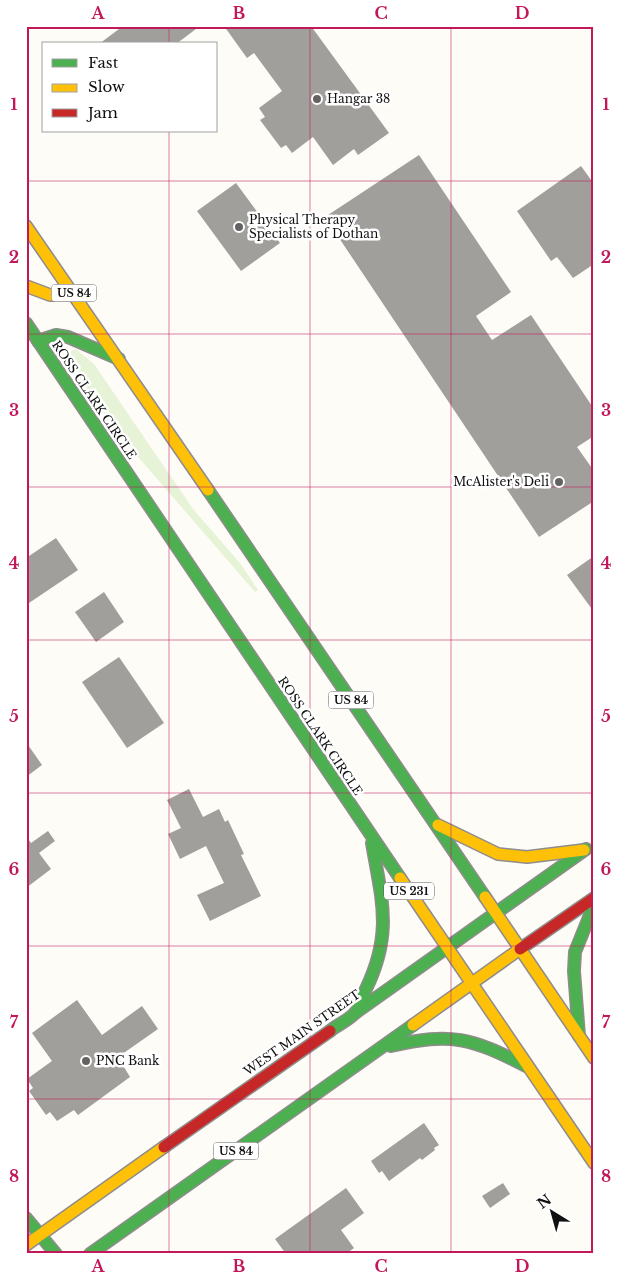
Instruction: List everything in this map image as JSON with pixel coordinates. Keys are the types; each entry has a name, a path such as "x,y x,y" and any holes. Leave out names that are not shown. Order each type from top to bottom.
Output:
{"main road":[{"name":"US 84","path":"26,226 120,360 520,949 90,1254"},
{"path":"26,286 40,294 56,297 75,295"},
{"name":"ROSS CLARK CIRCLE","path":"26,323 371,836 594,1163"},
{"path":"38,341 56,334 68,337 120,360"},
{"path":"434,823 498,854 527,857 584,850"},
{"path":"355,1013 377,964 383,940 384,916 371,836"},
{"name":"WEST MAIN STREET","path":"26,1246 594,843"},
{"path":"594,898 520,949 594,1058"},
{"path":"579,1036 574,971 575,952 594,905"},
{"path":"382,1048 436,1038 469,1040 488,1047 528,1067"},
{"path":"26,1218 56,1254"}],"green space":[{"path":"76,349 94,364 193,509 240,563 258,590 255,592 114,429 64,354"}],"building":[{"path":"123,26 200,26 179,42 102,42"},
{"name":"Hangar 38","path":"224,26 311,26 389,133 358,155 354,149 333,165 313,137 292,153 286,145 281,148 260,120 265,117 259,108 282,91 254,53 247,58"},
{"path":"419,155 511,292 476,316 492,340 531,315 594,409 594,436 577,447 594,471 594,501 539,537 325,217"},
{"path":"581,166 594,184 594,264 573,278 557,257 551,261 517,211"},
{"name":"Physical Therapy Specialists of Dothan","path":"236,183 280,243 241,271 197,211"},
{"path":"56,538 78,570 26,605 26,558"},
{"path":"594,556 594,612 567,575"},
{"path":"104,592 124,622 96,642 75,612"},
{"path":"119,657 164,723 127,748 82,682"},
{"path":"26,742 42,765 26,777"},
{"path":"189,789 203,817 219,809 225,822 228,820 244,854 241,855 261,896 210,921 197,895 224,883 206,846 180,859 168,834 181,828 167,800"},
{"path":"48,831 55,841 39,853 51,869 26,888 26,836 31,843"},
{"name":"PNC Bank","path":"77,1000 102,1035 142,1006 158,1029 118,1057 130,1077 78,1115 74,1110 57,1121 50,1112 46,1115 29,1091 33,1088 27,1079 52,1061 32,1033"},
{"path":"424,1123 439,1145 422,1160 420,1158 389,1181 382,1171 379,1173 371,1161"},
{"path":"503,1183 510,1194 490,1208 482,1196"},
{"path":"346,1188 364,1213 341,1230 354,1248 346,1254 286,1254 275,1239"}],"traffic: fast":[{"path":"26,323 400,878"},
{"path":"38,341 56,335 68,337 119,359"},
{"path":"208,490 485,897"},
{"path":"330,1031 357,1011 380,951 383,917 382,900 372,843"},
{"path":"355,1013 586,849"},
{"path":"579,1036 574,971 575,952 594,905"},
{"path":"90,1254 413,1025"},
{"path":"391,1046 430,1039 461,1040 490,1049 526,1066"},
{"path":"26,1218 56,1254"}],"traffic: slow":[{"path":"26,226 208,490"},
{"path":"26,286 50,295 75,295"},
{"path":"438,825 498,854 527,857 584,850"},
{"path":"400,878 594,1163"},
{"path":"485,897 594,1058"},
{"path":"413,1025 520,949"},
{"path":"26,1245 164,1147"}],"traffic: jam":[{"path":"520,949 594,898"},
{"path":"164,1147 330,1031"}],"place":[{"name":"Hangar 38","path":"317,99"},
{"name":"Physical Therapy Specialists of Dothan","path":"239,227"},
{"name":"McAlister's Deli","path":"559,482"},
{"name":"PNC Bank","path":"86,1061"}]}
